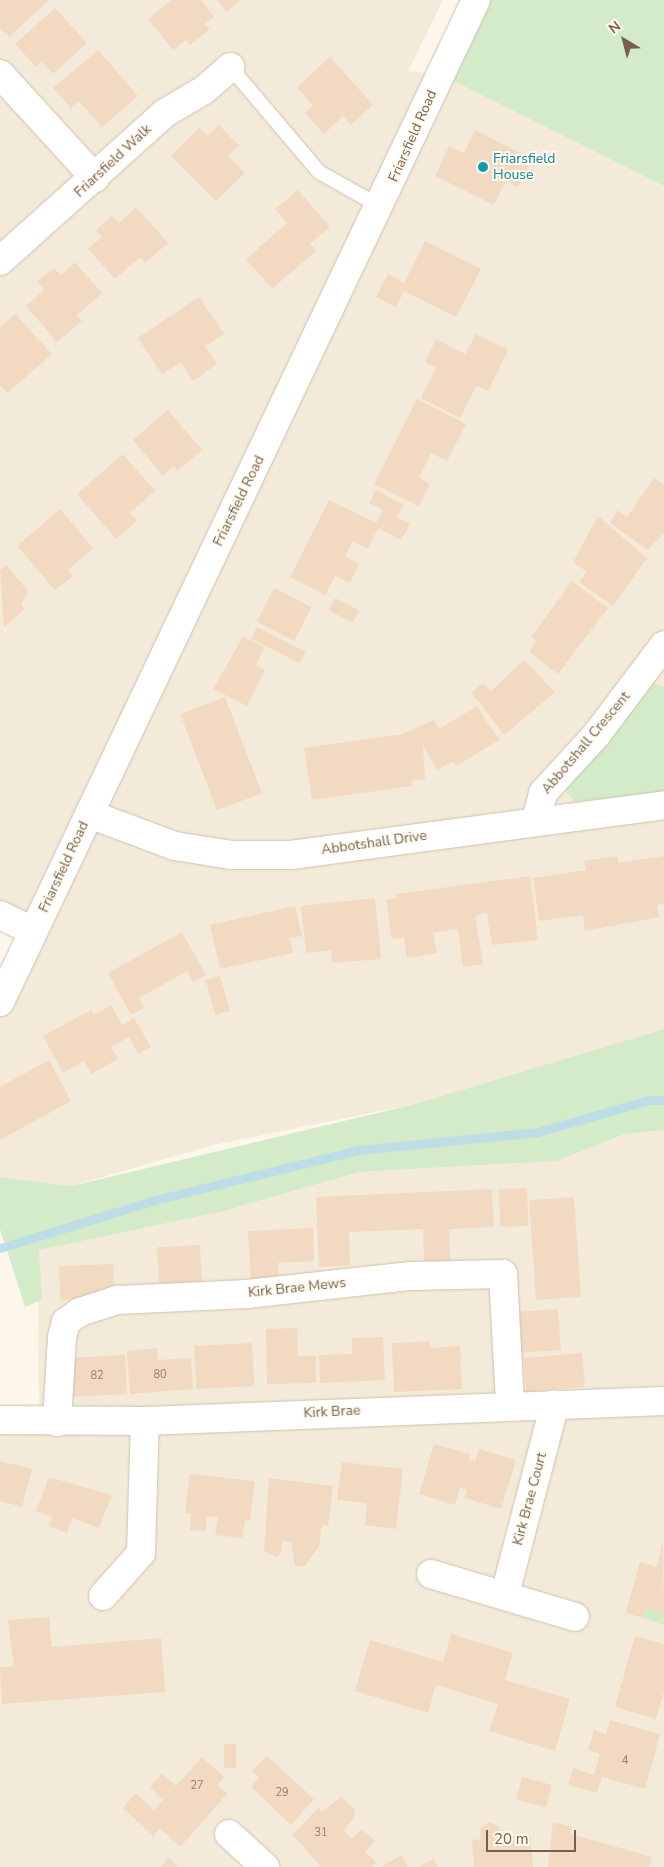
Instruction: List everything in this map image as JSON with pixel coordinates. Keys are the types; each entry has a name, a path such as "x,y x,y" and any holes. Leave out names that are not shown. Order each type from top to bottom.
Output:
{"street":[{"name":"Friarsfield Road","path":"0,1002 381,207 476,0"},
{"name":"Friarsfield Walk","path":"0,260 95,178 165,113 204,90 230,67"},
{"path":"0,74 95,178"},
{"name":"Abbotshall Crescent","path":"536,820 543,793 597,734 664,645"},
{"name":"Abbotshall Drive","path":"89,814 175,846 232,855 291,855 536,820 664,805"},
{"path":"0,915 33,931"},
{"name":"Kirk Brae Mews","path":"57,1422 62,1337 66,1322 80,1312 118,1300 246,1294 411,1276 503,1274 510,1404"},
{"name":"Kirk Brae","path":"0,1420 57,1422 145,1421 510,1404 664,1401"},
{"name":"Kirk Brae Court","path":"505,1594 555,1404"},
{"path":"103,1596 141,1553 145,1421"},
{"path":"431,1574 505,1594 575,1617"},
{"path":"230,1834 265,1867"}],"lane":[{"path":"230,67 319,172 381,207"}],"shaded area":[{"path":"0,0 443,0 408,71 441,75 664,186 664,1029 415,1104 213,1145 72,1186 0,1177 0,1015 33,934 0,917"},
{"path":"664,1130 664,1867 0,1867 0,1421 39,1422 38,1250 224,1211 359,1172 557,1161 625,1134"}],"green space":[{"path":"476,0 664,0 664,186 441,75"},
{"path":"650,683 664,687 664,793 575,801 567,794 567,782"},
{"path":"664,1029 664,1130 625,1134 557,1161 359,1172 224,1211 39,1250 42,1300 25,1307 0,1229 0,1177 72,1186 415,1104"},
{"path":"646,1608 664,1613 664,1625 643,1618"}],"building":[{"path":"0,0 49,0 9,37 0,28"},
{"path":"171,0 201,0 214,17 205,24 210,29 190,45 186,40 173,50 148,19"},
{"path":"217,0 240,0 227,12"},
{"path":"55,8 87,43 53,74 42,62 36,67 15,44"},
{"path":"98,50 138,96 102,127 79,101 71,108 53,88"},
{"path":"330,57 373,105 351,125 343,116 324,134 305,113 313,106 297,87"},
{"path":"219,125 239,146 228,156 245,173 216,201 171,156 199,128 208,136"},
{"name":"Friarsfield House","path":"475,130 532,159 518,187 506,181 494,205 435,176 449,146 464,153"},
{"path":"298,190 330,227 310,244 316,251 272,289 246,259 287,223 275,209"},
{"path":"136,207 168,243 145,263 140,257 115,279 88,249 102,237 96,230 112,216 119,223"},
{"path":"425,241 481,269 456,317 404,291 396,307 376,297 388,274 404,283"},
{"path":"75,262 102,293 77,315 82,321 57,342 26,306 44,290 37,282 54,268 61,275"},
{"path":"199,297 224,334 205,346 217,364 193,381 181,362 162,374 138,338"},
{"path":"15,314 52,354 7,393 0,385 0,327"},
{"path":"476,334 508,350 488,391 477,385 460,418 421,398 436,368 425,362 436,339 465,354"},
{"path":"417,399 466,424 447,461 431,453 419,478 430,484 419,506 374,484"},
{"path":"168,410 202,450 177,471 174,466 163,476 133,440"},
{"path":"123,454 155,491 130,513 137,521 116,539 77,494"},
{"path":"654,478 664,485 664,533 648,550 610,523 618,510 627,517"},
{"path":"376,490 404,505 397,517 410,524 401,540 378,528 368,549 353,541 345,556 359,564 350,583 335,576 325,595 290,577 329,500 376,523 383,510 369,503"},
{"path":"60,509 93,548 68,570 73,576 55,590 17,546"},
{"path":"598,516 647,558 613,606 579,582 587,572 573,562"},
{"path":"6,565 28,591 21,604 25,609 4,627 0,570"},
{"path":"572,581 608,608 558,674 529,652 537,641 531,637"},
{"path":"274,588 311,607 294,641 257,622"},
{"path":"335,598 359,610 353,623 329,610"},
{"path":"257,627 306,652 300,664 251,639"},
{"path":"243,637 265,647 256,665 265,670 247,706 213,689"},
{"path":"524,660 555,692 504,735 472,693 483,683 491,691"},
{"path":"225,697 262,793 217,810 180,714"},
{"path":"477,706 499,740 456,766 453,761 437,770 423,746 425,779 411,781 412,786 312,800 304,748 403,734 434,720 439,729"},
{"path":"617,856 618,863 664,856 664,904 657,905 659,917 585,931 583,915 539,921 533,878 586,870 584,861"},
{"path":"530,876 538,940 492,945 487,913 475,916 483,964 463,967 458,929 433,933 437,953 407,958 404,937 392,939 386,900 397,898 396,894"},
{"path":"375,898 381,959 332,963 331,950 306,953 301,906"},
{"path":"295,906 302,936 290,938 293,953 220,969 210,925"},
{"path":"182,932 206,975 193,982 187,971 139,998 144,1008 131,1015 108,973"},
{"path":"220,976 230,1011 216,1015 206,980"},
{"path":"111,1005 122,1025 134,1018 151,1047 138,1054 129,1037 111,1047 118,1059 91,1074 84,1061 63,1073 43,1036 91,1010 94,1015"},
{"path":"49,1060 71,1101 0,1140 0,1087"},
{"path":"527,1188 528,1226 500,1227 499,1189"},
{"path":"492,1189 494,1227 449,1229 452,1287 425,1288 423,1229 349,1232 350,1265 319,1267 316,1197"},
{"path":"574,1197 581,1297 536,1300 529,1200"},
{"path":"313,1228 314,1261 278,1263 279,1286 251,1287 248,1231"},
{"path":"200,1245 202,1289 159,1291 157,1247"},
{"path":"113,1264 114,1298 60,1300 59,1266"},
{"path":"558,1309 561,1350 521,1353 518,1312"},
{"path":"297,1328 298,1356 316,1356 316,1383 267,1384 266,1329"},
{"path":"383,1337 385,1380 320,1383 319,1355 352,1354 352,1338"},
{"path":"430,1341 430,1348 460,1346 462,1389 394,1392 392,1343"},
{"path":"252,1343 254,1386 196,1389 194,1346"},
{"path":"157,1348 158,1360 191,1358 193,1389 130,1394 127,1351"},
{"path":"582,1353 585,1387 526,1392 523,1358"},
{"path":"125,1355 127,1394 69,1397 67,1358"},
{"path":"434,1444 470,1454 469,1460 475,1461 479,1449 516,1460 501,1509 465,1498 467,1489 460,1488 455,1505 419,1494"},
{"path":"0,1461 32,1469 22,1507 0,1501"},
{"path":"342,1462 403,1469 396,1529 365,1525 367,1503 337,1500"},
{"path":"190,1474 255,1481 250,1521 245,1520 242,1538 215,1535 218,1517 207,1516 206,1531 190,1530 191,1514 185,1513"},
{"path":"49,1477 112,1495 99,1528 72,1518 67,1533 49,1526 52,1517 36,1511"},
{"path":"269,1478 333,1486 328,1526 322,1525 319,1546 305,1566 295,1566 291,1542 283,1541 281,1553 276,1557 264,1551"},
{"path":"663,1542 664,1613 646,1608 643,1618 626,1613 640,1562 657,1567"},
{"path":"49,1617 52,1647 161,1638 165,1692 2,1704 0,1667 14,1666 8,1620"},
{"path":"451,1634 513,1653 505,1680 570,1699 555,1751 489,1731 498,1704 436,1685 428,1713 355,1691 370,1640 443,1662"},
{"path":"635,1636 664,1644 664,1691 656,1719 615,1707"},
{"path":"610,1720 660,1734 645,1789 602,1777 597,1793 568,1785 573,1768 594,1775 600,1754 588,1750 594,1730 606,1734"},
{"path":"224,1744 236,1744 236,1768 224,1768"},
{"path":"267,1756 314,1799 291,1825 251,1787 259,1778 252,1771"},
{"path":"202,1757 224,1777 217,1785 227,1794 180,1847 160,1828 153,1836 123,1808 136,1793 154,1810 163,1800 150,1787 162,1774 176,1786"},
{"path":"522,1777 552,1785 546,1807 516,1799"},
{"path":"341,1797 355,1810 355,1817 343,1830 352,1839 361,1829 375,1841 365,1852 376,1862 372,1867 321,1867 293,1835 318,1808 322,1812"},
{"path":"490,1822 499,1827 501,1838 530,1835 533,1867 474,1867 472,1840 481,1839 480,1828"},
{"path":"553,1822 572,1827 571,1834 652,1857 649,1867 548,1867"},
{"path":"402,1855 408,1867 380,1867"},
{"path":"169,1858 179,1867 161,1867"},
{"path":"434,1859 438,1867 417,1867"}],"waterway":[{"path":"0,1248 155,1200 358,1150 538,1132 649,1100 664,1100"}],"place":[{"name":"Friarsfield House","path":"483,167"}]}
